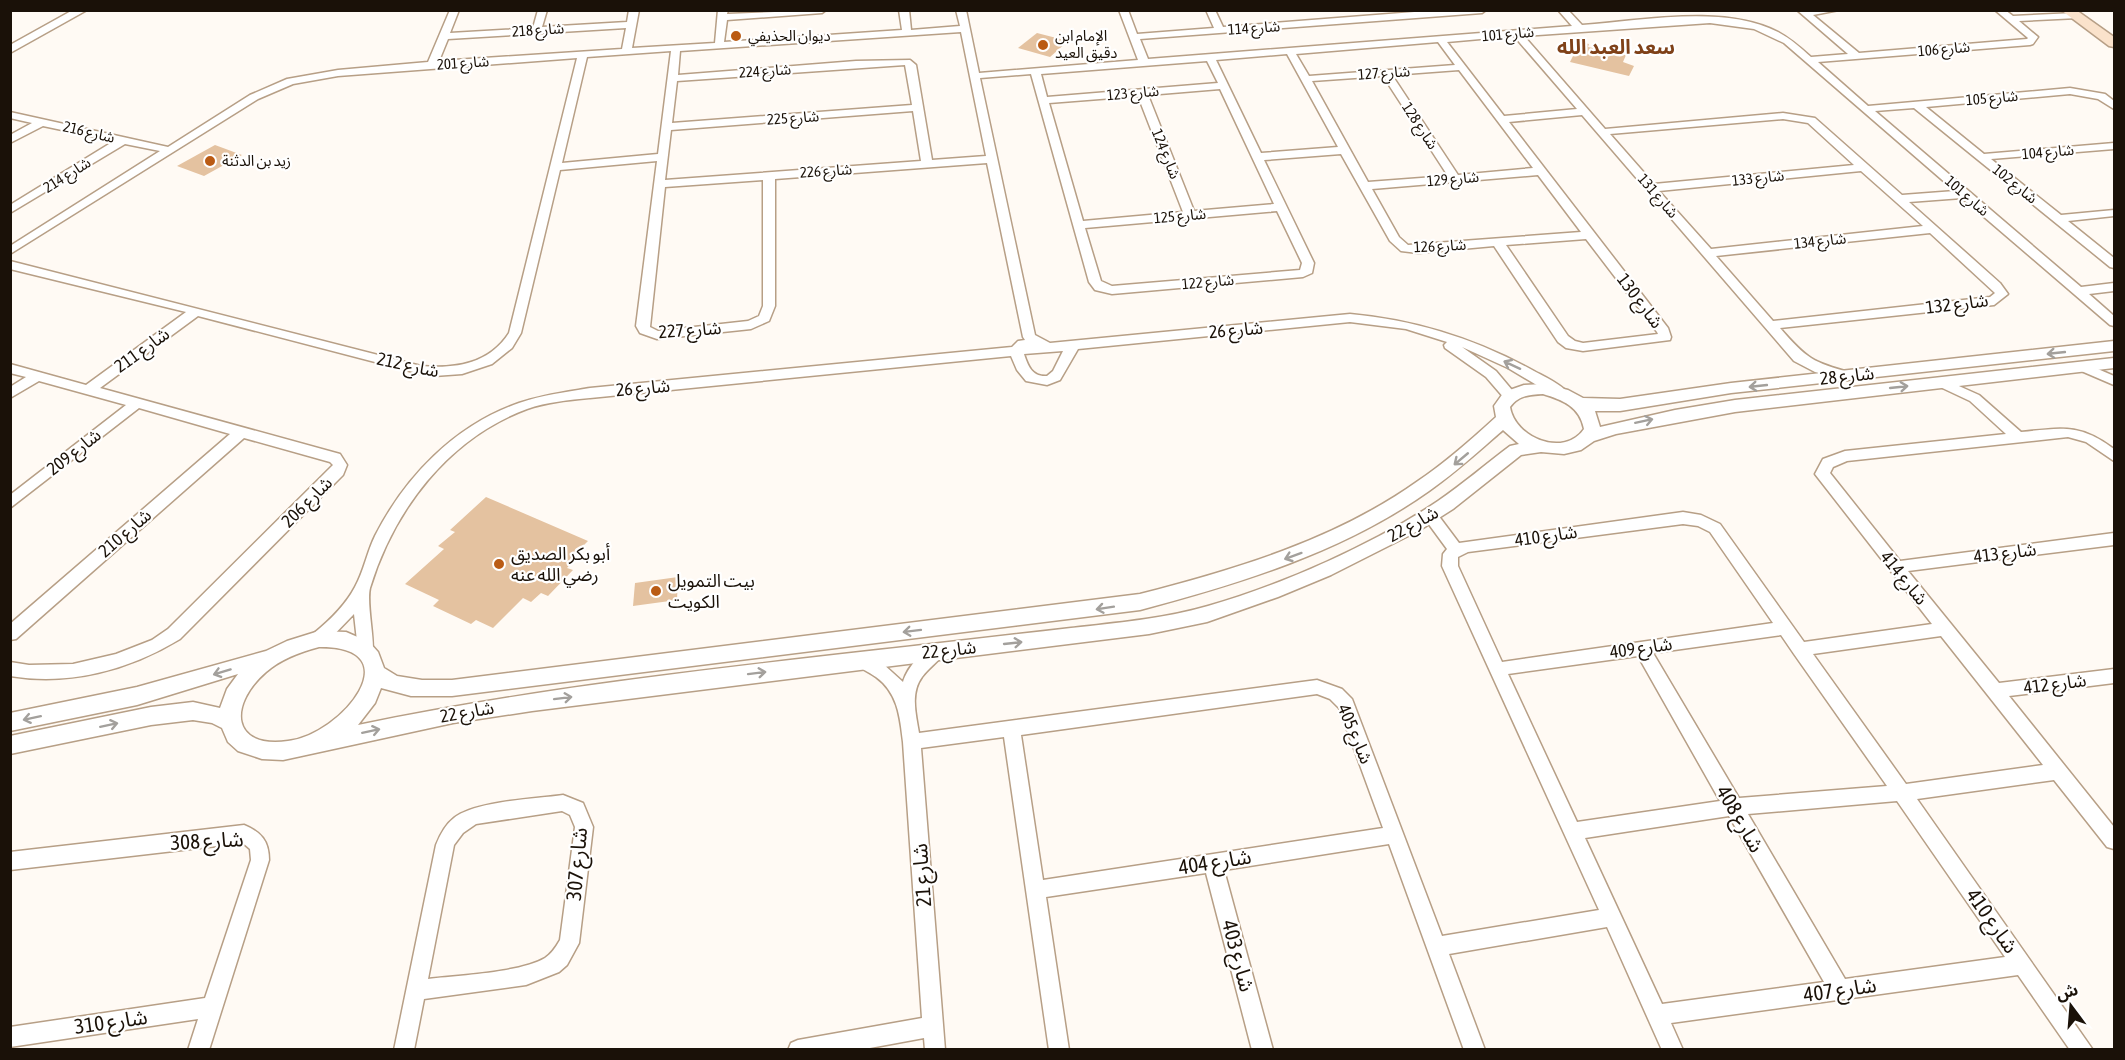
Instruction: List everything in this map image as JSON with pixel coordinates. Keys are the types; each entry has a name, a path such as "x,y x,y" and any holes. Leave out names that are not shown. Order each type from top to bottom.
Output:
{"main road":[{"path":"2071,13 2115,43"}],"street":[{"path":"10,40 65,10"},
{"path":"10,50 82,10"},
{"path":"432,65 455,10"},
{"path":"537,30 543,10"},
{"path":"626,52 634,10"},
{"path":"719,45 723,14 822,10"},
{"path":"904,10 907,33"},
{"path":"961,10 1029,337 1046,347"},
{"path":"1123,10 1144,62"},
{"path":"1210,10 1220,30"},
{"path":"1304,10 1312,24"},
{"name":"شارع 114","path":"1133,37 1312,24 1383,14 1482,10"},
{"path":"1562,10 1579,28"},
{"path":"1649,10 1661,22"},
{"path":"1802,12 1835,10"},
{"name":"شارع 106","path":"1808,60 2030,42 2033,37 1999,10"},
{"path":"1802,12 1857,56"},
{"path":"2012,19 2071,13"},
{"name":"شارع 101","path":"974,76 1661,22 1716,20 1749,25 1781,37 2115,322"},
{"name":"شارع 218","path":"444,36 631,25"},
{"name":"شارع 201","path":"10,251 254,97 291,81 338,73 432,65 719,45 856,50 907,33 964,29"},
{"name":"شارع 131","path":"1517,34 1799,358 1820,369 1847,376"},
{"name":"شارع 130","path":"1441,40 1663,331 1665,337 1583,347 1571,345 1563,339 1498,243"},
{"name":"شارع 227","path":"676,48 642,326 645,330 657,335 751,325 765,318 769,306 770,175"},
{"name":"شارع 224","path":"673,78 856,50 907,62 910,65 927,164"},
{"name":"شارع 126","path":"1290,51 1394,239 1405,248 1418,249 1589,235"},
{"name":"شارع 212","path":"10,266 196,311 421,370 443,374 462,370 494,358 508,347 515,333 583,55"},
{"name":"شارع 122","path":"1035,71 1095,282 1104,289 1112,291 1303,273 1308,270 1308,263 1210,57"},
{"name":"شارع 127","path":"1305,79 1462,67"},
{"name":"شارع 128","path":"1386,73 1455,178"},
{"name":"شارع 123","path":"1044,100 1223,86"},
{"name":"شارع 105","path":"1866,109 2070,91 2101,96 2115,106"},
{"name":"شارع 124","path":"1142,93 1190,215"},
{"name":"شارع 102","path":"1916,104 2115,264"},
{"name":"شارع 225","path":"667,127 918,108"},
{"path":"1502,119 1584,112"},
{"name":"شارع 216","path":"10,115 168,150"},
{"name":"شارع 132","path":"1602,132 1798,117 1811,120 1996,286 2002,294 1994,301 1770,325"},
{"path":"10,140 42,122"},
{"name":"شارع 214","path":"10,210 123,140"},
{"name":"شارع 104","path":"1982,157 2115,146"},
{"path":"1256,157 1345,150"},
{"path":"556,167 664,157"},
{"name":"شارع 226","path":"661,184 991,159"},
{"name":"شارع 133","path":"1651,188 1864,167"},
{"name":"شارع 129","path":"1365,186 1542,171"},
{"path":"1899,199 1964,194"},
{"name":"شارع 125","path":"1080,225 1280,207"},
{"path":"2059,219 2115,213"},
{"name":"شارع 134","path":"1707,253 1932,229"},
{"path":"2078,291 2115,287"},
{"name":"شارع 211","path":"88,390 196,311"},
{"name":"شارع 26","path":"319,639 339,622 362,590 381,539 395,512 419,480 443,455 494,418 550,399 590,393 1350,318 1384,319 1424,330 1494,356 1532,374 1562,394"},
{"name":"شارع 26","path":"1424,330 1482,366 1510,396"},
{"path":"1029,337 1016,351 1027,375 1042,381 1053,379 1056,376 1064,357 1074,345"},
{"name":"شارع 28","path":"1579,403 1599,406 1620,405 1731,388 2115,346"},
{"path":"1793,382 1800,370 1799,358"},
{"name":"شارع 28","path":"1587,437 1683,412 2115,363"},
{"path":"2084,367 2115,381"},
{"name":"شارع 206","path":"10,368 335,458 340,465 338,471 289,520 174,634 159,645 141,654 89,667 31,674 10,669"},
{"path":"10,394 38,375"},
{"path":"1983,402 1982,391 1991,376"},
{"path":"1941,382 1960,388 1983,402 2018,438"},
{"path":"1543,389 1562,394 1579,403 1590,416 1592,429 1587,437 1571,447 1531,443 1514,433 1504,419 1502,406 1510,396 1524,390 1543,389"},
{"name":"شارع 209","path":"10,503 138,402"},
{"name":"شارع 22","path":"376,673 383,681 396,684 452,688 1140,602 1251,571 1300,553 1393,508 1432,482 1484,440 1504,419"},
{"name":"شارع 414","path":"2113,837 1822,474 1828,463 1845,456 2068,432 2091,439 2115,456"},
{"name":"شارع 210","path":"10,634 240,433"},
{"name":"شارع 22","path":"314,743 453,714 521,703 862,660 1119,631 1207,614 1271,592 1324,570 1430,515 1516,450 1544,446"},
{"path":"1430,515 1457,551 1451,554 1450,566 1673,1050"},
{"name":"شارع 410","path":"1457,551 1465,547 1683,518 1701,521 1714,528 2083,1050"},
{"name":"شارع 413","path":"1896,567 2115,539"},
{"name":"شارع 26","path":"362,590 362,630 366,650"},
{"name":"شارع 409","path":"1498,669 1785,628"},
{"path":"1800,649 1945,629"},
{"path":"319,639 346,640 366,650 373,660 376,673 371,692 358,712 339,730 314,743 290,751 267,752 248,747 235,737 229,722 231,704 240,686 256,668 298,644 319,639"},
{"name":"شارع 408","path":"1641,647 1840,990"},
{"name":"شارع 21","path":"906,701 913,675 937,651"},
{"path":"10,722 137,696 277,654"},
{"name":"شارع 21","path":"862,660 881,669 895,682 906,701 912,742 935,1050"},
{"name":"شارع 412","path":"1995,691 2115,676"},
{"name":"شارع 405","path":"912,742 1317,687 1336,694 1346,704 1475,1050"},
{"path":"10,745 193,711 214,715 229,722"},
{"path":"1011,728 1059,1050"},
{"path":"1573,831 1733,807 1902,793 2059,771"},
{"name":"شارع 307","path":"404,1050 446,844 457,826 475,816 563,803 577,808 584,826 569,943 562,955 554,964 533,974 417,990"},
{"name":"شارع 308","path":"10,861 244,834 255,839 260,847 260,860 198,1050"},
{"name":"شارع 404","path":"1035,890 1395,835"},
{"name":"شارع 403","path":"1213,863 1263,1050"},
{"path":"1436,947 1612,917"},
{"name":"شارع 407","path":"1657,1015 2023,964"},
{"name":"شارع 310","path":"10,1037 212,1007"},
{"path":"800,1049 933,1026"}],"building":[{"name":"الإمام ابن دقيق العيد","path":"1037,33 1068,41 1050,57 1018,48"},
{"path":"1571,40 1589,44 1588,47 1626,55 1623,62 1634,66 1629,76 1570,62 1574,54 1566,50"},
{"name":"زيد بن الدثنة","path":"215,145 242,155 204,176 177,166"},
{"name":"أبو بكر الصديق رضي الله عنه","path":"486,497 588,541 570,559 574,560 567,568 573,570 548,596 541,593 531,602 523,598 493,628 476,620 471,624 433,606 439,600 405,584 444,549 438,546 455,532 450,530"},
{"name":"بيت التمويل الكويت","path":"678,577 677,600 633,606 635,583"}],"place":[{"name":"ديوان الحذيفي","path":"736,36"},
{"name":"الإمام ابن دقيق العيد","path":"1043,45"},
{"name":"زيد بن الدثنة","path":"210,161"},
{"name":"أبو بكر الصديق رضي الله عنه","path":"499,564"},
{"name":"بيت التمويل الكويت","path":"656,591"}],"district":[{"name":"سعد العبد الله","path":"1616,47"}]}
